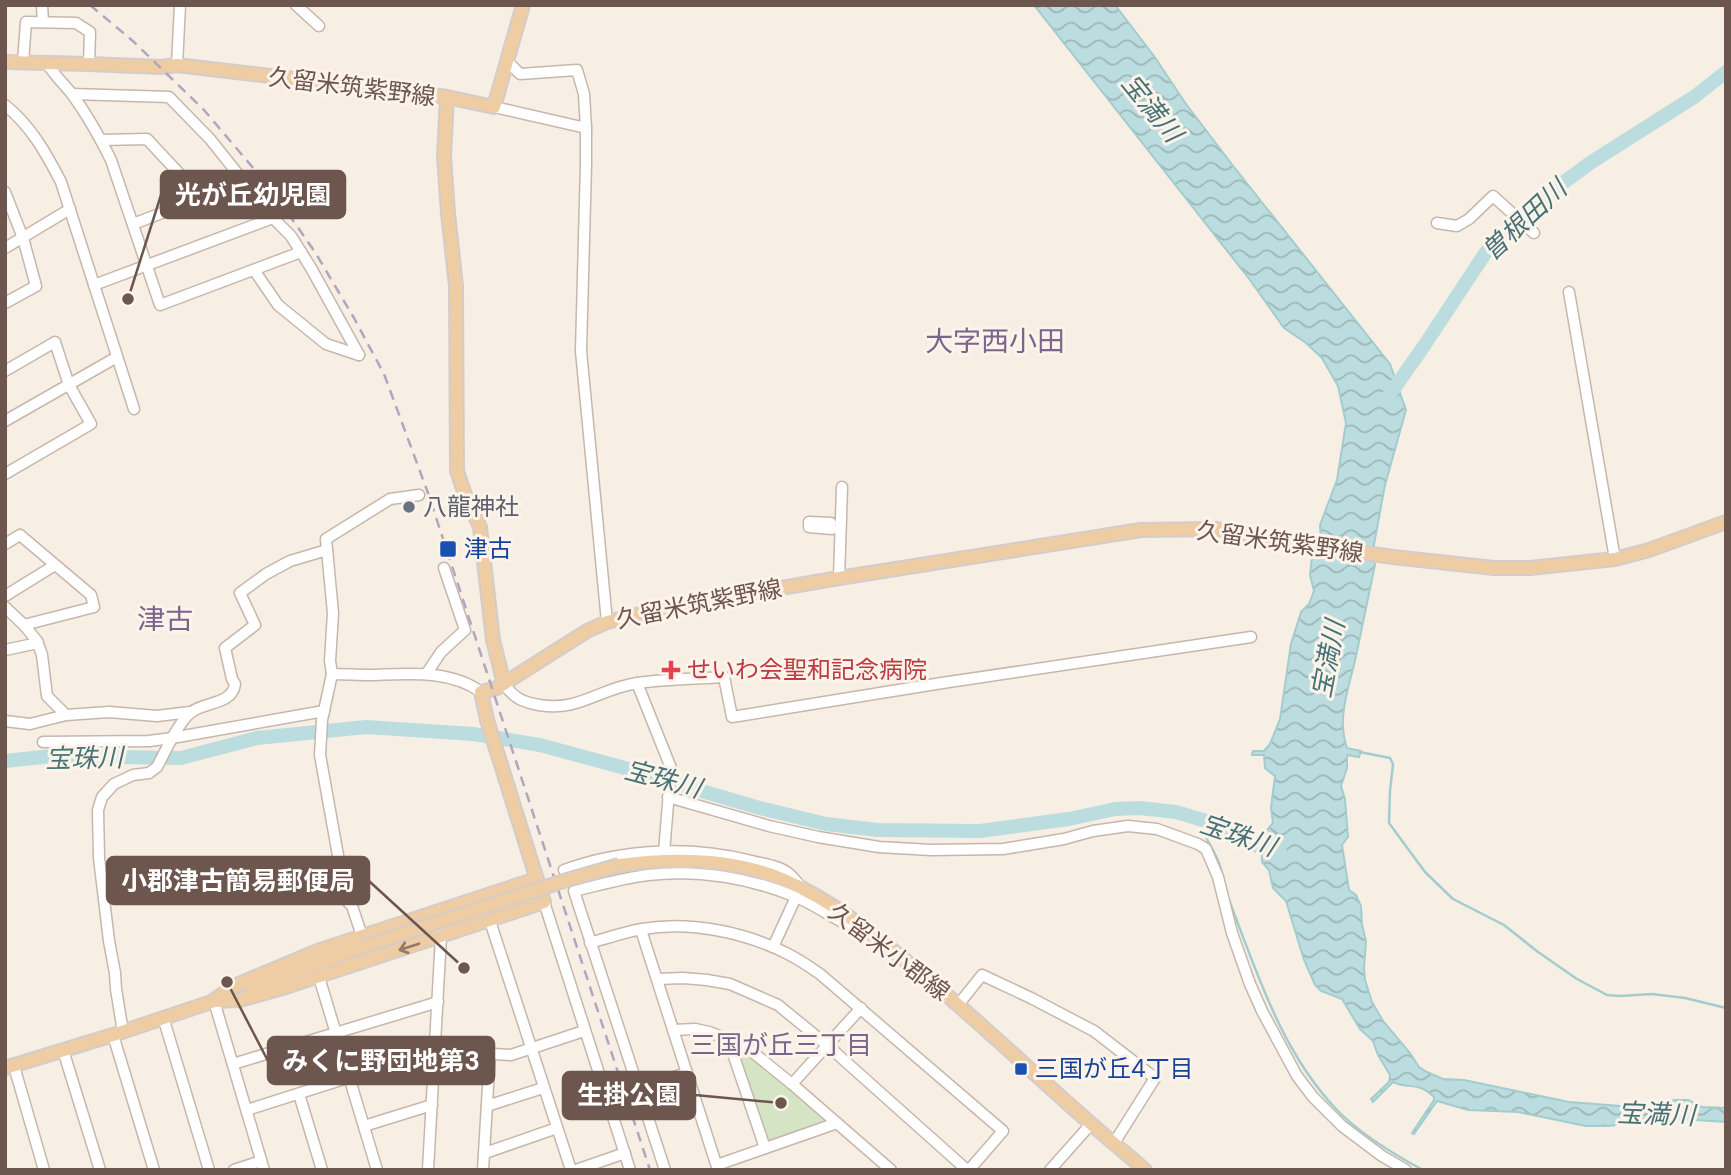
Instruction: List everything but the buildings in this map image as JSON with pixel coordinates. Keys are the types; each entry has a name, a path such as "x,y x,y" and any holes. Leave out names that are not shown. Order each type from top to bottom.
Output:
{"main road":[{"path":"447,97 494,107 523,5"},
{"name":"久留米筑紫野線","path":"5,62 161,67 177,65 447,97 444,156 456,286 457,471 480,527 493,640 504,684 587,631 607,622 662,609 839,578 1141,530 1217,529 1393,557 1494,568 1530,568 1615,559 1649,550 1726,522"},
{"path":"10,1067 214,1001 240,1000 319,976 544,902 487,720 481,692 504,684"},
{"name":"久留米小郡線","path":"214,1001 362,942 619,865 672,860 724,864 781,878 800,894 870,932 958,1005 1145,1170"},
{"path":"362,942 432,913 536,879"}],"street":[{"path":"42,5 43,22"},
{"path":"177,65 180,5"},
{"path":"296,5 319,26"},
{"path":"23,62 26,22 43,22 76,23 90,32 89,64"},
{"path":"507,61 520,74 577,70 584,94 586,128 581,351 607,622"},
{"path":"47,63 72,94 111,160 160,305 301,252"},
{"path":"72,94 169,97 209,139 273,218 291,236 312,268 359,355 326,344 278,305 254,270"},
{"path":"5,105 29,129 46,153 61,182 134,409"},
{"path":"494,107 586,128"},
{"path":"101,140 147,139 202,198"},
{"path":"133,225 243,182"},
{"path":"5,192 23,239 36,286 5,303"},
{"path":"1437,223 1457,226 1493,196 1534,233"},
{"path":"5,248 70,209"},
{"path":"94,285 273,218"},
{"path":"1569,292 1615,559"},
{"path":"5,370 55,342 69,385 91,424 5,474"},
{"path":"5,421 117,357"},
{"path":"839,578 836,526 842,487"},
{"path":"362,942 352,906 346,900 320,755 323,716 332,674 330,661 333,613 326,539 390,499 419,495"},
{"path":"5,544 20,535 91,595 94,607 24,625"},
{"path":"5,721 30,724 66,715 109,712 158,716 190,712 227,698 234,690 235,684 225,648 255,625 240,593 290,561 327,550"},
{"path":"5,596 55,565"},
{"path":"427,673 440,652 465,629 444,568"},
{"path":"5,607 38,643 42,654 47,696 66,715"},
{"path":"504,684 512,695 526,702 555,707 637,683 724,677 732,718 942,683 1251,637"},
{"path":"5,650 38,643"},
{"path":"332,674 427,673 463,683 481,692"},
{"path":"637,683 671,768 664,852"},
{"path":"154,1170 118,1033 115,973 108,941 99,858 98,810 102,797 114,784 133,775 149,774 156,767 190,712"},
{"path":"43,742 170,741 323,716"},
{"path":"668,794 769,826 879,847 931,850 1003,849 1128,826 1157,829 1198,844 1206,849 1218,877 1232,933 1250,984 1297,1076 1313,1097 1342,1126 1406,1170"},
{"path":"564,870 587,862 628,854 725,854 787,871 800,894"},
{"path":"665,1170 575,891 616,880 685,873 710,875 800,894"},
{"path":"773,947 800,894"},
{"path":"544,902 630,1170"},
{"path":"428,1170 441,936 432,913"},
{"path":"490,920 543,1088 573,1170 625,1153"},
{"path":"590,943 641,930 688,927 719,930 773,947 820,974 1003,1131 968,1170 778,1005 730,984 707,979 657,979"},
{"path":"641,930 718,1167 837,1123"},
{"path":"958,1005 982,975 1094,1031 1155,1078 1114,1143"},
{"path":"319,976 377,1170"},
{"path":"214,1001 263,1165 234,1170"},
{"path":"233,1064 438,1002"},
{"path":"792,1084 861,1008"},
{"path":"163,1017 209,1170"},
{"path":"673,1030 695,1029 709,1032 745,1046 889,1168"},
{"path":"247,1111 435,1050 511,1055 584,1031"},
{"path":"729,1039 765,1148"},
{"path":"63,1050 100,1170"},
{"path":"483,1170 490,1053"},
{"path":"10,1067 44,1170"},
{"path":"638,1088 687,1073"},
{"path":"487,1106 543,1088"},
{"path":"299,1094 322,1170"},
{"path":"364,1126 432,1105"},
{"path":"1050,1170 1091,1124"},
{"path":"485,1153 557,1128"},
{"path":"876,1170 889,1168"}],"green space":[{"path":"740,1047 827,1119 826,1124 770,1142 766,1140 735,1050"}],"water":[{"name":"宝満川","path":"1034,5 1115,5 1234,167 1390,364 1406,410 1385,485 1373,550 1375,565 1343,713 1347,748 1361,751 1359,757 1347,755 1347,768 1341,786 1345,799 1348,837 1342,845 1349,890 1356,895 1361,906 1366,941 1365,980 1372,1002 1383,1021 1419,1067 1443,1079 1464,1080 1569,1102 1634,1107 1688,1100 1702,1107 1726,1108 1726,1122 1680,1119 1586,1126 1518,1112 1468,1110 1437,1101 1414,1134 1412,1133 1434,1100 1428,1092 1393,1082 1373,1102 1371,1099 1389,1082 1390,1075 1373,1041 1360,1029 1342,999 1321,991 1315,985 1304,960 1286,901 1273,888 1269,870 1262,862 1262,836 1273,823 1271,808 1275,776 1265,768 1264,755 1252,755 1253,751 1264,751 1270,744 1280,719 1291,644 1301,612 1309,604 1314,591 1310,575 1312,557 1321,542 1320,525 1337,480 1346,423 1338,386 1322,358 1284,328 1250,280"}],"waterway":[{"name":"曽根田川","path":"1388,397 1486,252 1541,199 1590,163 1694,97 1726,72"},
{"name":"宝珠川","path":"5,761 52,756 181,758 257,738 366,727 473,734 540,745 756,807 826,824 878,830 980,831 1069,819 1115,809 1140,808 1176,812 1206,821 1229,836 1280,852"},
{"path":"1360,752 1390,758 1393,764 1389,823 1425,872 1453,899 1504,925 1577,979 1607,995 1652,994 1685,998 1726,1008"},
{"path":"1206,821 1207,839 1218,859 1223,877"},
{"path":"1229,900 1272,1010 1300,1062 1317,1086 1355,1126 1423,1170"}],"railway":[{"path":"90,5 134,42 204,110 271,189 315,252 384,374 428,493 650,1170"}],"place":[{"name":"光が丘幼児園","path":"128,299"},
{"name":"八龍神社","path":"409,507"},
{"name":"津古","path":"448,549"},
{"name":"せいわ会聖和記念病院","path":"671,670"},
{"name":"小郡津古簡易郵便局","path":"464,968"},
{"name":"みくに野団地第3","path":"227,982"},
{"name":"三国が丘4丁目","path":"1021,1069"},
{"name":"生掛公園","path":"781,1103"}],"district":[{"name":"大字西小田","path":"995,341"},
{"name":"津古","path":"165,619"},
{"name":"三国が丘三丁目","path":"781,1045"}]}
